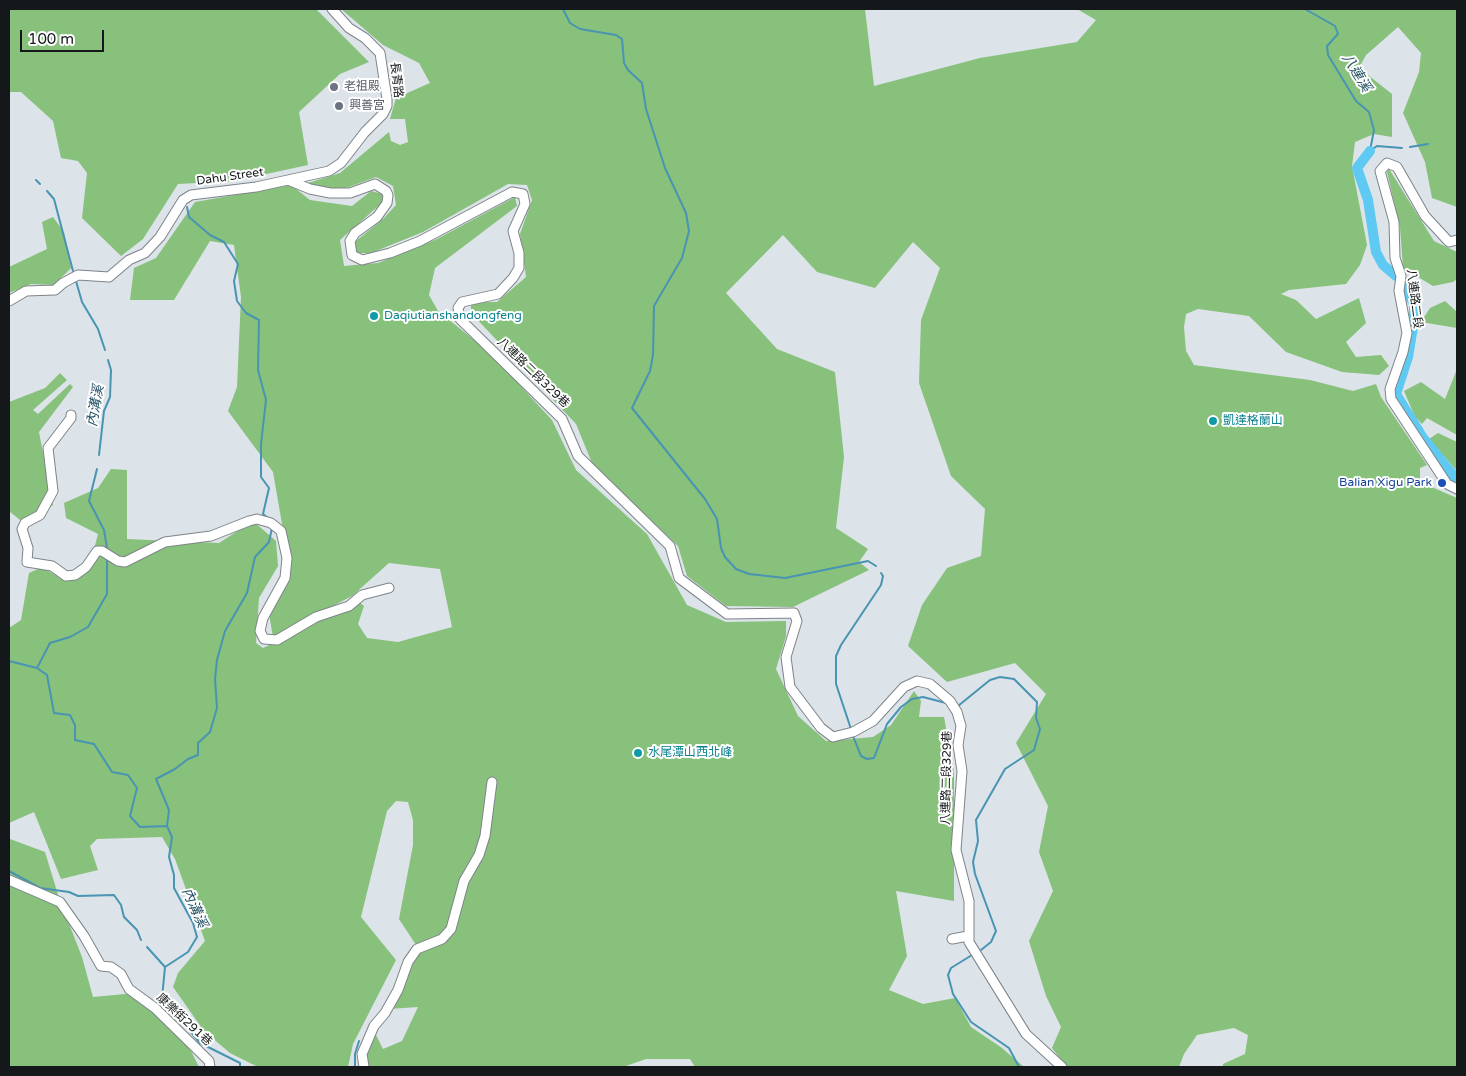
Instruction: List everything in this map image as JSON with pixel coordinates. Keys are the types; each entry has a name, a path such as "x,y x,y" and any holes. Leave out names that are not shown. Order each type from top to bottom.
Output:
{"street":[{"name":"長青路","path":"288,180 329,171 341,163 365,132 383,114 387,106 380,53 365,38 349,28 332,9"},
{"name":"八連路二段","path":"1453,241 1425,216 1398,167 1387,163 1380,171 1394,222 1395,258 1401,276 1399,291 1407,333 1403,352 1390,389 1391,399 1447,484 1457,489"},
{"name":"Dahu Street","path":"9,301 26,291 55,290 78,275 109,277 129,260 145,253 160,236 183,200 191,196 256,187 288,180"},
{"name":"八連路二段329巷","path":"288,180 310,189 330,193 350,193 376,184 386,191 388,195 386,203 378,217 355,233 350,241 352,255 362,260 390,253 420,241 512,192 523,194 525,204 513,231 519,253 518,268 513,278 498,294 462,302 458,308 460,319 562,418 578,456 670,546 679,578 727,614 794,613 797,621 786,657 790,687 822,728 833,737 850,733 873,721 904,687 917,681 930,684 952,704 961,726 958,745 962,771 956,850 970,901 969,942 1026,1034 1062,1067"},
{"path":"71,414 71,418 48,448 53,491 40,515 25,523 22,529 28,548 27,562 52,566 66,576 75,574 86,567 97,551 102,551 118,561 125,562 165,542 212,536 249,521 257,520 271,523 281,531 288,558 285,578 263,618 260,631 264,639 277,640 316,617 349,606 362,595 389,588"},
{"path":"364,1067 362,1054 374,1026 385,1013 398,990 408,962 417,949 442,939 451,929 453,915 457,909 464,881 479,855 485,836 492,782"},
{"name":"康樂街291巷","path":"9,880 60,902 102,966 111,967 121,974 130,989 155,1008 209,1061 210,1067"},
{"path":"952,940 968,936"}],"green space":[{"path":"9,9 316,9 369,62 340,74 299,112 308,165 234,181 178,184 143,239 121,256 82,218 87,173 78,161 61,158 53,121 21,92 9,92"},
{"path":"341,9 865,9 874,86 980,58 1077,42 1096,20 1077,9 1457,9 1457,207 1432,198 1425,162 1403,113 1419,72 1421,53 1398,27 1366,55 1359,68 1392,94 1392,137 1374,134 1355,142 1352,166 1367,245 1360,265 1346,284 1289,290 1281,294 1296,300 1316,319 1359,298 1366,323 1346,342 1356,357 1381,355 1389,366 1379,375 1342,372 1286,352 1249,316 1198,309 1186,314 1184,327 1186,351 1194,365 1310,380 1353,391 1376,384 1381,397 1427,465 1420,468 1420,482 1457,498 1457,1067 1223,1067 1223,1064 1245,1054 1248,1035 1234,1028 1197,1035 1184,1054 1179,1067 1067,1067 1052,1048 1061,1027 1046,996 1029,941 1053,891 1039,852 1048,806 1016,743 1046,694 1015,663 947,682 908,646 922,605 947,568 981,556 985,509 951,476 919,383 921,320 940,268 913,242 875,288 817,272 783,235 726,293 777,349 835,372 844,457 836,528 868,549 859,562 869,570 793,607 726,606 687,576 678,546 592,463 576,424 471,313 471,302 497,302 526,277 520,234 532,200 527,185 508,184 423,232 371,253 360,253 354,251 356,241 384,218 396,205 393,186 376,177 338,191 314,187 308,183 340,173 389,132 391,141 400,145 408,142 405,119 390,119 396,98 430,83 419,63 383,45"},
{"path":"1389,169 1434,241 1457,252 1457,279 1453,282 1433,286 1403,268 1400,227 1387,172"},
{"path":"291,185 310,200 352,206 371,191 382,194 384,201 340,240 344,266 378,263 437,239 515,197 517,206 435,268 429,295 438,311 489,352 552,420 576,470 647,534 687,605 726,622 786,621 786,636 776,669 798,716 826,741 873,737 891,725 914,691 921,701 919,717 944,717 954,772 954,901 896,891 907,956 889,990 923,1004 955,998 971,1027 1002,1048 1024,1067 695,1067 690,1059 646,1059 623,1067 365,1067 366,1048 375,1033 383,1049 402,1041 418,1007 389,1009 420,951 399,919 413,845 413,820 408,802 396,801 387,811 361,917 396,960 353,1044 348,1067 258,1067 230,1053 204,1031 173,987 178,973 205,941 175,859 162,837 97,839 90,846 98,870 61,879 34,812 9,823 9,628 21,620 29,573 42,567 65,581 93,553 98,534 66,518 64,503 98,488 111,469 127,470 127,539 219,543 253,521 276,541 278,566 259,598 256,643 263,648 359,602 364,606 358,624 367,638 398,642 452,627 440,569 389,563 352,596 273,637 269,614 289,564 273,472 228,411 237,387 241,297 234,245 210,241 174,300 130,300 134,268 156,258 195,202"},
{"path":"53,217 64,232 71,268 54,285 31,284 9,293 9,267 47,249 42,222"},
{"path":"1445,301 1457,312 1457,328 1421,322 1430,308"},
{"path":"1457,369 1457,435 1427,418 1422,424 1415,417 1404,391 1421,382 1445,399"},
{"path":"60,373 67,380 33,410 38,414 70,384 73,387 39,432 53,505 40,514 20,520 9,511 9,402 45,388"},
{"path":"1438,433 1457,442 1457,471 1429,439"},
{"path":"10,839 45,852 59,898 82,957 93,997 136,993 182,1033 199,1067 9,1066"}],"waterway":[{"path":"563,9 570,23 580,29 616,35 622,39 624,63 628,70 642,83 646,109 665,168 686,213 689,231 682,258 654,306 653,355 650,371 632,408 705,499 717,519 721,548 725,557 736,569 749,574 785,578 868,561 876,566"},
{"name":"八連溪","path":"1305,9 1335,26 1338,34 1327,46 1328,55 1356,101 1369,112 1374,130 1370,151"},
{"path":"1410,147 1428,144"},
{"path":"1370,151 1377,146 1402,148"},
{"name":"八連溪","path":"1370,151 1357,168 1368,200 1376,252 1383,265 1396,276"},
{"name":"內溝溪","path":"36,180 40,184"},
{"name":"內溝溪","path":"47,191 54,199 73,271"},
{"path":"187,207 189,217 210,235 224,242 238,264 234,281 237,301 246,313 259,320 258,370 266,400 261,444 261,477 269,488 263,514 269,519"},
{"name":"內溝溪","path":"76,281 82,302 98,329 105,350"},
{"name":"八連溪","path":"1401,281 1414,304 1414,321 1408,357 1396,394 1423,438 1457,480"},
{"name":"內溝溪","path":"99,455 104,411 110,397 111,370 108,360"},
{"name":"內溝溪","path":"97,469 89,501 104,530 107,548"},
{"path":"167,826 169,810 156,779 198,755 198,743 210,732 217,708 215,679 217,660 225,631 247,593 255,557 269,542 272,528"},
{"name":"內溝溪","path":"37,668 50,643 70,637 88,627 107,594 107,559"},
{"path":"851,729 836,684 836,656 841,645 881,585 883,576 881,573"},
{"name":"內溝溪","path":"9,661 37,668 47,675 54,713 70,715 75,725 75,740 94,744 112,772 128,775 137,788 130,816 140,827 167,826 172,837 169,857 174,875 174,888 193,923 197,937 188,952 165,967 162,998 200,1043 240,1063 240,1067"},
{"path":"958,706 990,680 1000,677 1014,679 1037,702 1036,718 1040,729 1034,750 1005,769 976,820 978,841 973,862 975,874 996,931 991,942 981,950"},
{"path":"853,736 861,756 867,759 874,758 887,724 901,707 912,699 923,697 946,703"},
{"path":"9,871 40,888 69,892 78,896 114,895 121,905 124,917 137,930 141,940"},
{"path":"147,947 165,967"},
{"path":"972,955 951,968 948,975 953,994 971,1022 1009,1048 1019,1067"},
{"path":"355,1067 355,1054 359,1041"}],"place":[{"name":"老祖殿","path":"334,87"},
{"name":"興善宮","path":"339,106"},
{"name":"Daqiutianshandongfeng","path":"374,316"},
{"name":"凱達格蘭山","path":"1213,421"},
{"name":"Balian Xigu Park","path":"1442,483"},
{"name":"水尾潭山西北峰","path":"638,753"}]}
